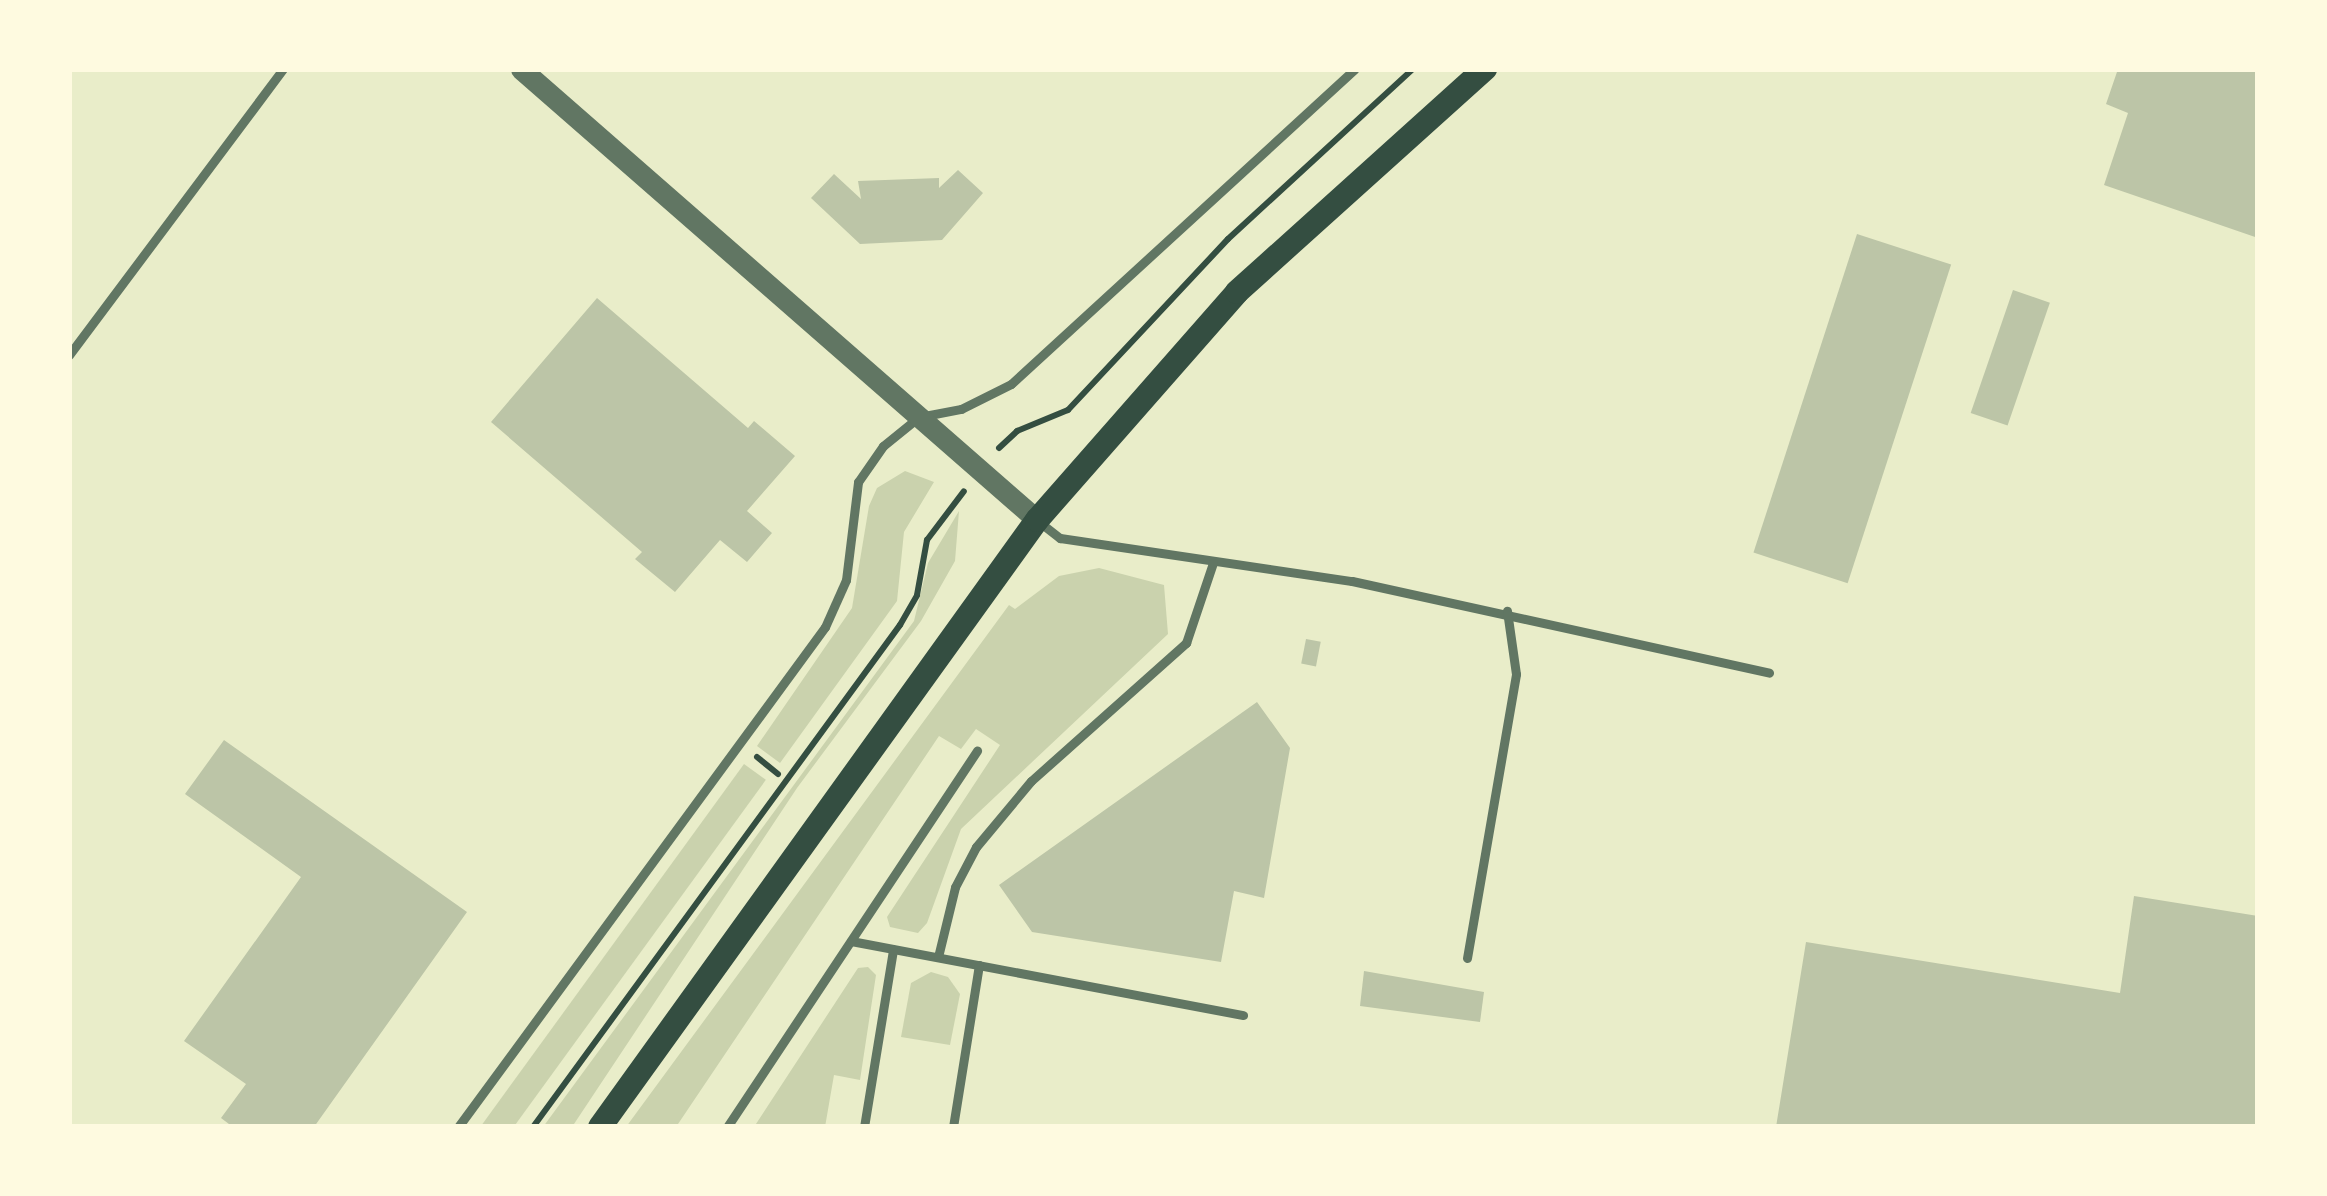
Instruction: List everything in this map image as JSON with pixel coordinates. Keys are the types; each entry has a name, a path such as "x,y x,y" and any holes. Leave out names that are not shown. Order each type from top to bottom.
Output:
{"main road":[{"path":"600,1127 1037,520 1237,292 1486,69"}],"street":[{"path":"521,69 1037,520"}],"lane":[{"path":"69,355 283,69"},
{"path":"458,1127 825,627 846,580 858,482 883,446 919,417 961,409 1011,384 1355,69"},
{"path":"1037,520 1060,538 1507,611 1769,673"},
{"path":"938,957 955,887 976,847 1031,781 1186,644 1214,563"},
{"path":"1467,958 1516,674 1507,611"},
{"path":"727,1127 977,751"},
{"path":"851,941 1243,1015"},
{"path":"864,1127 893,949"},
{"path":"953,1127 979,965"}],"path":[{"path":"994,452 1017,431 1068,410 1228,239 1413,69"},
{"path":"533,1127 900,626 917,595 927,540 955,502"}],"green space":[{"path":"905,471 934,482 904,532 897,601 780,763 757,746 852,608 869,506 877,488"},
{"path":"959,511 955,561 921,621 797,788 572,1127 543,1127 914,621 928,563"},
{"path":"1099,568 1164,585 1168,634 961,829 927,923 918,933 890,927 887,917 1000,745 976,729 961,749 939,736 676,1127 626,1127 1009,605 1015,609 1059,576"},
{"path":"744,764 766,780 514,1127 480,1127"},
{"path":"868,967 876,975 860,1080 834,1075 825,1127 754,1127 858,968"},
{"path":"931,972 948,977 960,994 950,1045 901,1037 911,983"}],"building":[{"path":"2118,69 2258,69 2258,238 2104,185 2128,113 2106,104"},
{"path":"958,170 983,193 942,240 860,244 811,198 834,174 861,199 858,181 939,178 939,188"},
{"path":"1857,234 1951,265 1848,583 1753,553"},
{"path":"2013,290 2050,303 2008,426 1971,413"},
{"path":"597,298 748,428 754,421 795,456 747,511 772,533 747,562 720,540 675,592 635,559 642,552 491,422"},
{"path":"1306,639 1321,642 1316,666 1301,664"},
{"path":"1257,702 1290,748 1264,898 1234,891 1221,962 1032,932 999,885"},
{"path":"224,740 467,912 314,1127 233,1127 221,1118 246,1084 184,1041 301,877 185,794"},
{"path":"2134,896 2258,916 2258,1127 1776,1127 1806,942 2120,993"},
{"path":"1364,971 1484,992 1480,1022 1360,1006"}]}
